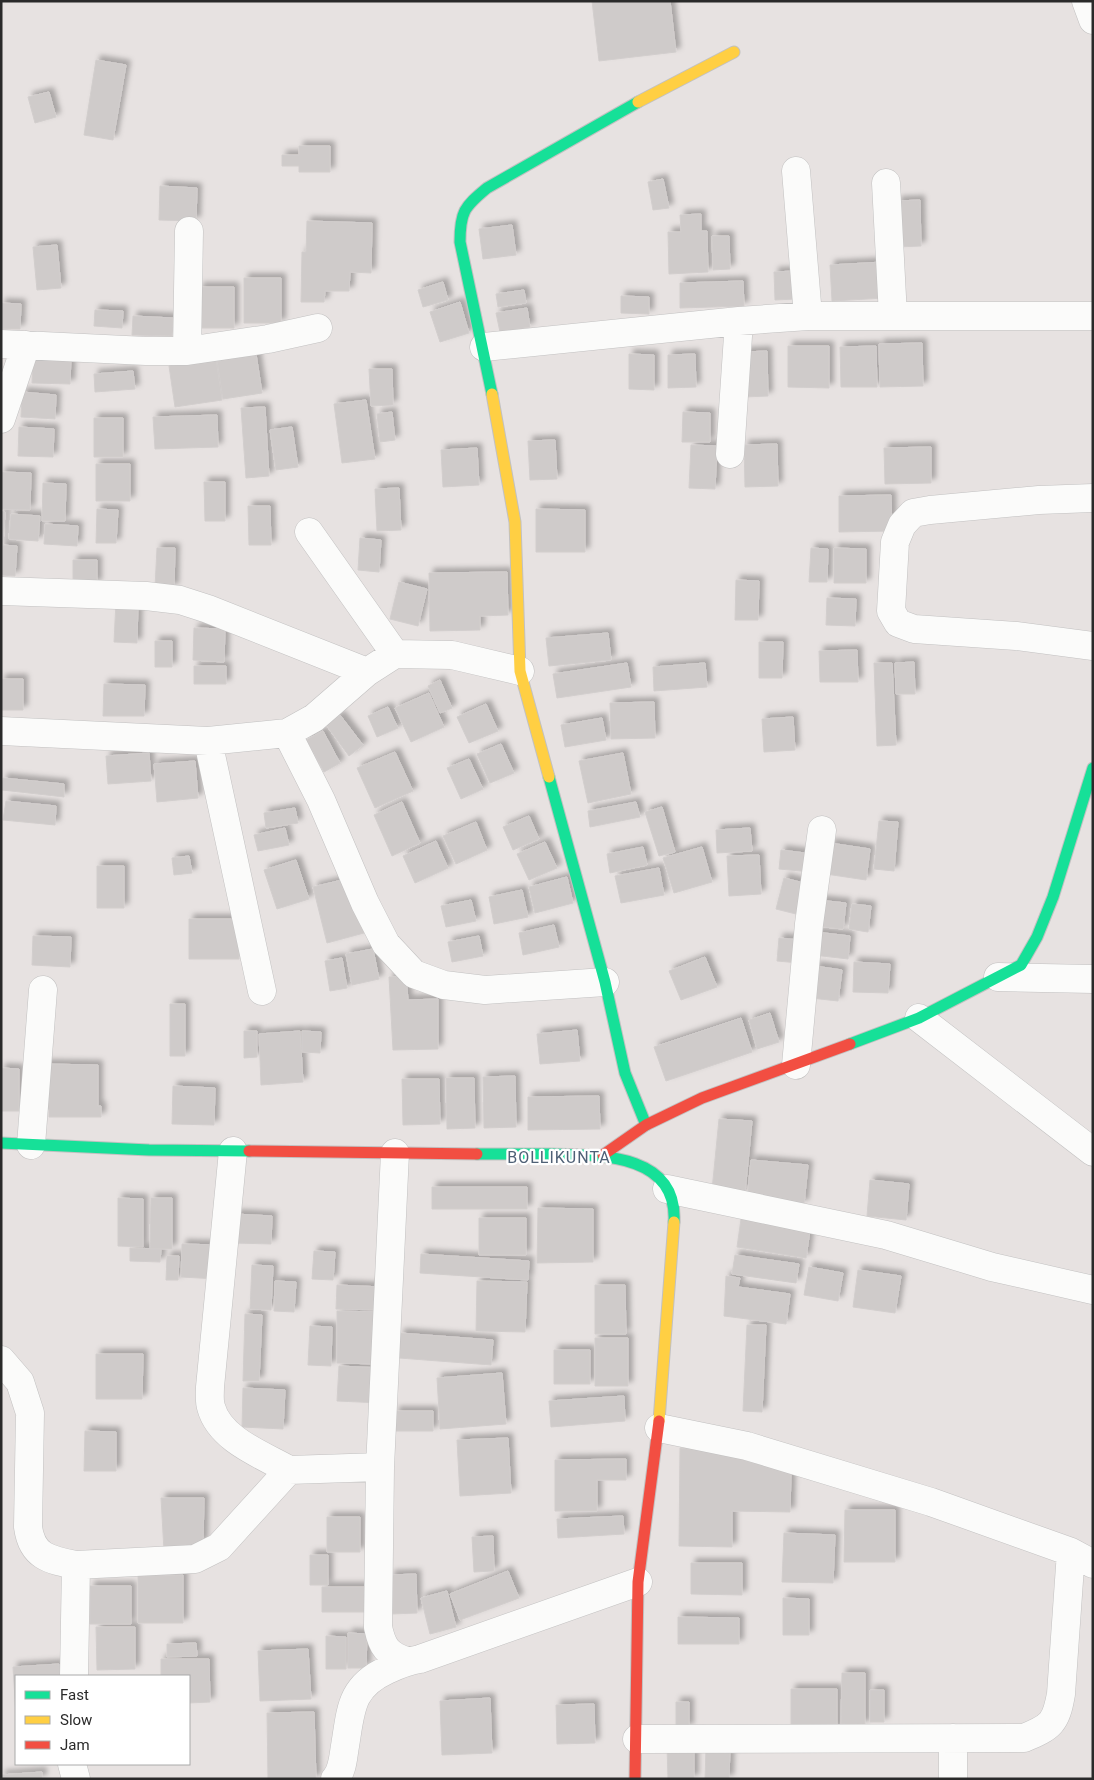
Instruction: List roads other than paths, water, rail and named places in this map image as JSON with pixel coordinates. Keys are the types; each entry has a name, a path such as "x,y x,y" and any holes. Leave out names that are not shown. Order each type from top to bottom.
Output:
{"street":[{"path":"1086,1 1093,20"},
{"path":"646,1125 625,1073 605,982 520,671 515,522 484,347 460,242 460,219 470,201 487,188 625,108 734,52"},
{"path":"796,171 808,316"},
{"path":"886,183 893,316"},
{"path":"187,351 188,231"},
{"path":"484,347 739,321 808,316 1093,316"},
{"path":"730,454 739,321"},
{"path":"1,419 14,344 187,351 268,339 318,328"},
{"path":"1093,498 1039,500 914,513 902,525 895,542 891,610 898,623 914,629 1016,636 1093,646"},
{"path":"309,532 396,654"},
{"path":"1,591 146,596 180,600 208,609 367,672"},
{"path":"1,732 208,741 287,733 314,718 367,672 396,654 452,655 520,671"},
{"path":"287,733 321,800 364,903 386,944 414,974 444,985 485,990 605,982"},
{"path":"208,741 262,991"},
{"path":"603,1156 646,1125 702,1098 796,1065 919,1018 1021,965 1038,937 1053,897 1093,768"},
{"path":"796,1065 809,924 822,830"},
{"path":"998,977 1093,979"},
{"path":"31,1145 43,990"},
{"path":"919,1018 1093,1152"},
{"path":"1,1144 233,1151 603,1156 629,1162 654,1172 667,1189 674,1216 659,1428 638,1582 635,1779"},
{"path":"233,1151 210,1387 211,1406 217,1419 229,1435 289,1470 380,1467"},
{"path":"395,1153 380,1467 378,1627 382,1645 393,1657 407,1661"},
{"path":"667,1189 886,1236 992,1266 1093,1290"},
{"path":"1,1360 20,1382 30,1413 28,1527 30,1542 39,1554 57,1561 76,1565 195,1558 219,1547 289,1470"},
{"path":"637,1739 1024,1738 1044,1730 1057,1718 1082,1558 931,1502 756,1448 659,1428"},
{"path":"74,1675 76,1565"},
{"path":"335,1779 342,1764 351,1709 362,1684 407,1661 420,1659 638,1582"},
{"path":"953,1738 953,1779"},
{"path":"72,1765 76,1779"}],"district":[{"name":"BOLLIKUNTA","path":"559,1157"}]}
